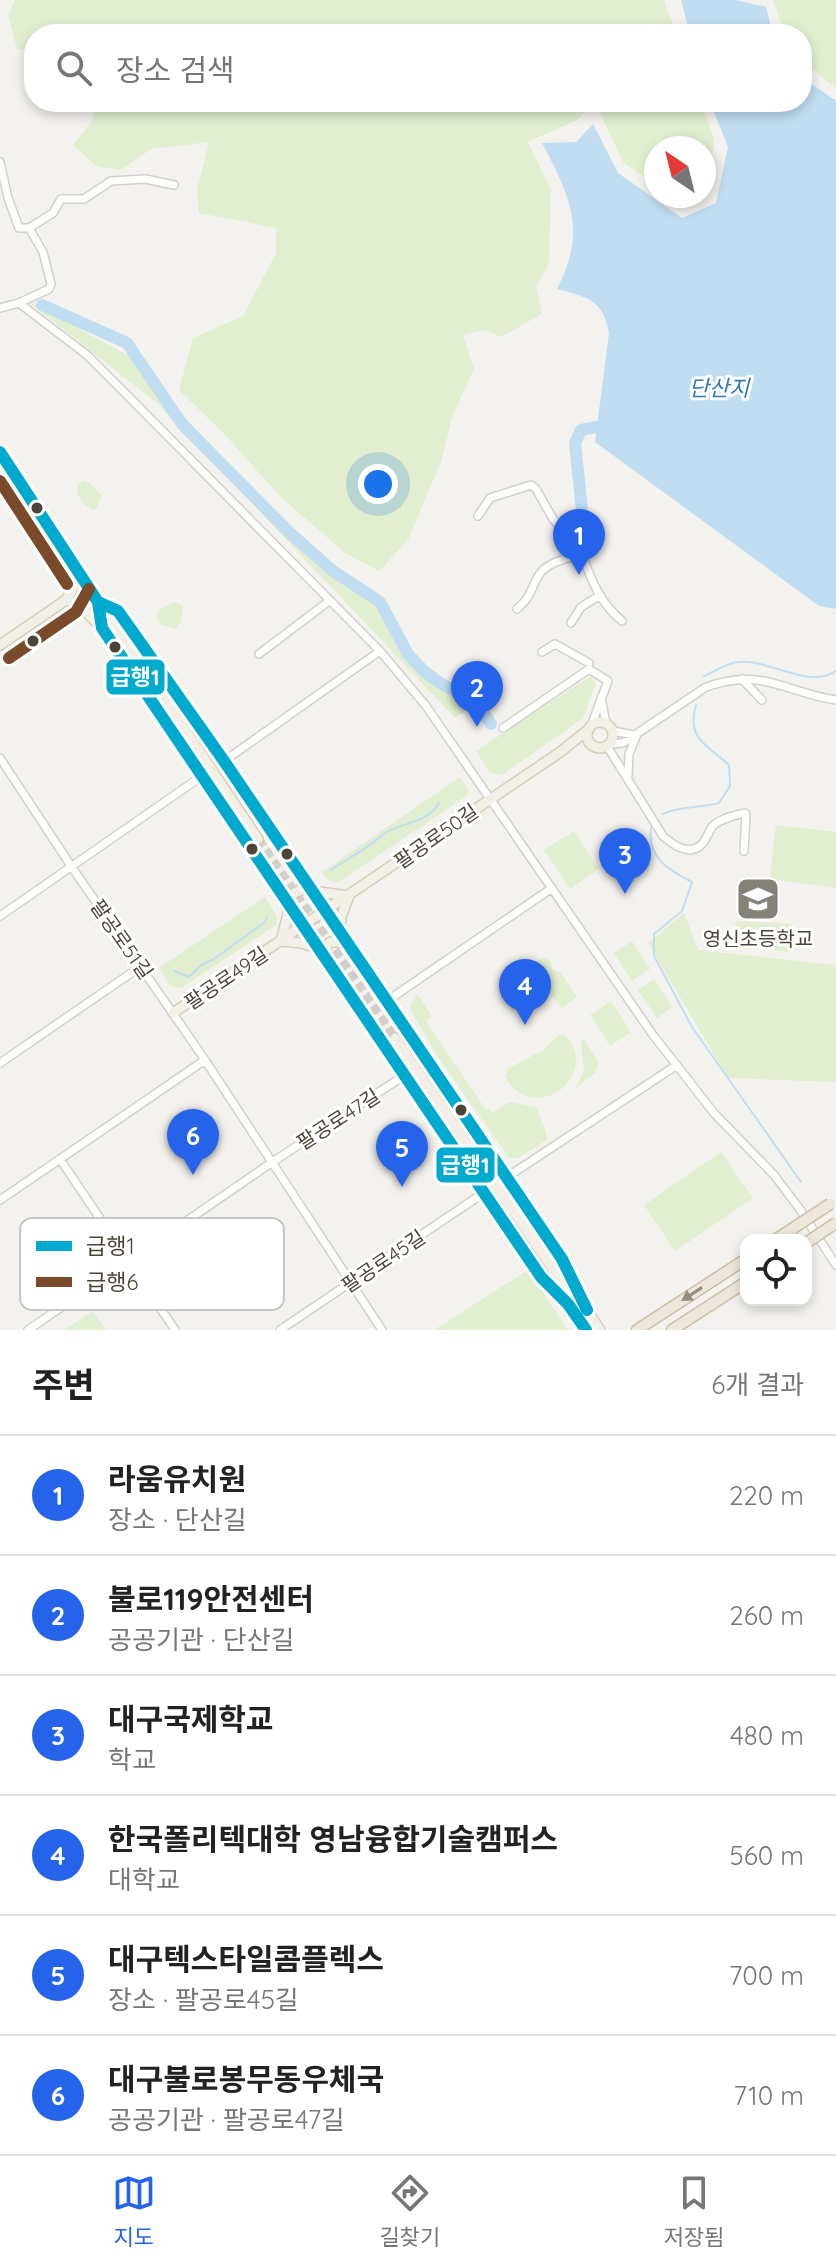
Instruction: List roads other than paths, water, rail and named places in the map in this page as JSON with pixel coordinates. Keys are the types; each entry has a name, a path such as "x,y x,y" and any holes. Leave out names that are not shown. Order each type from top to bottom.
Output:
{"highway":[{"path":"784,1234 833,1202"},
{"path":"812,1239 836,1223"},
{"path":"637,1330 740,1263"},
{"path":"672,1330 740,1286"}],"main road":[{"path":"0,452 258,839"},
{"path":"0,645 66,600 74,586 76,568"},
{"path":"66,600 78,604 102,628 541,1277 568,1304 586,1330"},
{"path":"98,602 102,628"},
{"path":"98,602 118,611 224,761 562,1259 579,1298"},
{"path":"559,753 579,747 595,747 608,745 610,727 600,722 590,727 587,738 595,747"},
{"name":"팔공로50길","path":"313,919 559,753 590,727"},
{"path":"278,888 290,895 301,890 304,879"},
{"path":"311,891 349,896 341,917 341,933"},
{"path":"290,906 281,941 302,943 322,953"},
{"name":"팔공로49길","path":"173,1013 313,919"},
{"path":"322,953 330,942 340,942 352,950"},
{"path":"395,1038 555,1272 579,1298 600,1330"},
{"path":"555,1272 568,1304"}],"street":[{"path":"0,162 19,228 29,228 53,213 61,199 84,199 111,181 145,179 174,185"},
{"path":"0,308 49,289 51,284 43,252 29,228"},
{"path":"19,303 87,355 380,651 426,706 677,1065 714,1113 774,1175 836,1265"},
{"path":"478,516 490,498 531,485 553,519 577,547 586,546 582,554 554,563 541,571 532,593 517,609"},
{"path":"582,554 599,596 622,621"},
{"path":"571,623 581,607 591,598 599,596"},
{"path":"259,654 329,601"},
{"path":"542,652 555,644 589,663"},
{"path":"224,761 380,651"},
{"path":"503,728 589,669 608,681 590,727"},
{"path":"742,679 762,700"},
{"path":"744,851 744,813 711,827 706,840 698,848 686,850 672,844 663,836 608,745 623,743 706,687 742,679 774,681 816,697 836,700"},
{"path":"601,698 610,727 636,734"},
{"path":"628,778 629,754 636,734"},
{"name":"팔공로51길","path":"0,758 173,1013"},
{"path":"0,916 202,776"},
{"path":"387,1001 552,888"},
{"path":"0,1063 140,967"},
{"name":"팔공로49길","path":"173,1013 271,1163"},
{"path":"0,1200 205,1060"},
{"path":"507,1177 677,1065"},
{"name":"팔공로47길","path":"191,1218 405,1075"},
{"path":"60,1159 99,1218"},
{"path":"271,1163 382,1330"},
{"name":"팔공로45길","path":"280,1330 485,1192"},
{"name":"팔공로47길","path":"28,1330 57,1310"},
{"path":"161,1310 175,1330"}],"water":[{"path":"681,0 736,0 766,7 770,24 687,24"},
{"name":"단산지","path":"812,84 836,101 836,609 819,606 595,442 609,333 598,306 577,294 557,289 571,249 572,215 561,181 542,143 576,142 593,124 618,173 644,191 644,208 668,208 682,218 705,208 716,208 728,147 714,112 812,112"}],"waterway":[{"path":"42,305 127,343 182,424 290,533 333,571 380,602 408,654 440,683 478,704 491,724"},
{"path":"585,539 575,443 581,430 597,427"},
{"path":"704,676 729,664 746,662 812,677 836,671"},
{"path":"663,814 719,803 730,786 729,765 696,734 696,705"},
{"path":"331,870 389,830 427,815 439,803"},
{"path":"651,828 652,847 661,862 692,882 682,911 654,934 654,956 692,1027 801,1182"},
{"path":"174,971 189,977 201,965 265,922 267,917"}],"tunnel":[{"path":"258,839 395,1038"}],"place":[{"name":"라움유치원","path":"579,575"},
{"name":"불로119안전센터","path":"477,727"},
{"name":"대구국제학교","path":"625,894"},
{"name":"영신초등학교","path":"758,899"},
{"name":"한국폴리텍대학 영남융합기술캠퍼스","path":"525,1025"},
{"name":"대구불로봉무동우체국","path":"193,1175"},
{"name":"대구텍스타일콤플렉스","path":"402,1187"}]}
